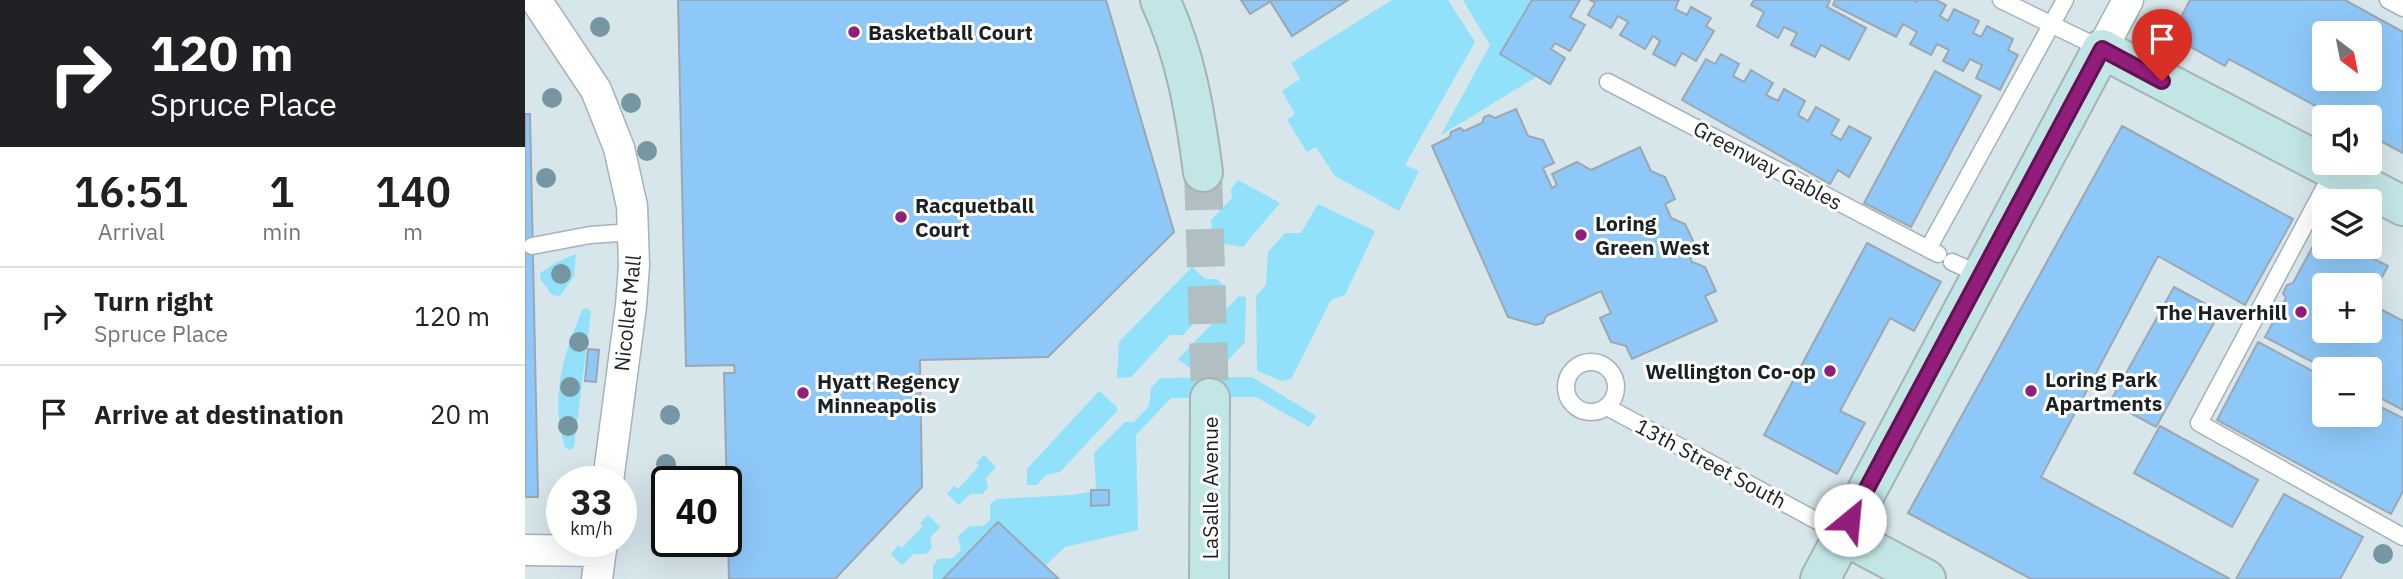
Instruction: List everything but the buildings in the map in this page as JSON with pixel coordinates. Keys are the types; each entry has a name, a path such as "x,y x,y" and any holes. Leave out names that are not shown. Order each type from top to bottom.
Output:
{"street":[{"name":"Nicollet Mall","path":"536,0 596,90 619,148 632,206 635,265 610,466"},
{"path":"1160,0 1182,52 1198,131 1203,172"},
{"path":"1820,579 1843,534 1950,260 2102,49 2128,0"},
{"path":"2102,49 2312,159"},
{"path":"2344,175 2403,206"},
{"name":"LaSalle Avenue","path":"1209,579 1210,398"},
{"name":"13th Street South","path":"1843,534 1926,579"},
{"path":"525,550 546,552"}],"lane":[{"path":"2001,0 2102,49"},
{"path":"1950,260 2065,0"},
{"path":"2388,0 2403,8"},
{"name":"Greenway Gables","path":"1608,82 1950,260"},
{"path":"2331,175 2199,423 2403,537"},
{"path":"533,246 590,235 633,232"},
{"name":"13th Street South","path":"1607,407 1843,534"}],"shaded area":[{"path":"1392,0 1448,0 1475,42 1405,165 1419,171 1399,211 1335,176 1316,147 1307,152 1287,120 1295,114 1282,91 1300,79 1291,63"},
{"path":"1463,0 1532,0 1500,54 1538,76 1441,135 1490,45"},
{"path":"1238,180 1280,203 1243,247 1213,242 1211,220 1232,198 1231,189"},
{"path":"1318,204 1375,231 1345,295 1331,300 1291,379 1282,381 1257,371 1256,296 1266,285 1268,252 1285,233 1301,233"},
{"path":"576,254 574,276 560,296 552,295 541,280 540,273"},
{"path":"1192,267 1205,279 1217,279 1226,288 1183,335 1170,335 1131,377 1117,378 1119,342"},
{"path":"1239,296 1246,297 1245,342 1222,367 1188,367 1178,359"},
{"path":"587,308 591,312 574,447 571,450 565,448 561,429 560,378 575,328 582,310"},
{"path":"1252,377 1316,416 1309,427 1256,397 1171,398 1136,435 1138,530 1065,547 1045,566 998,522 943,579 933,579 933,566 938,559 953,558 961,550 958,536 970,526 983,526 990,520 990,504 996,499 1096,491 1094,453 1125,422 1134,422 1149,406 1151,388 1160,378"},
{"path":"1099,391 1117,407 1117,411 1060,472 1046,475 1037,485 1027,485 1027,469"},
{"path":"984,455 996,467 986,478 988,488 982,494 970,494 959,505 947,494 954,486 958,489 979,466 976,463"},
{"path":"928,515 940,527 930,538 932,548 926,554 914,554 902,565 891,554 898,545 902,548 923,526 920,523"}],"tunnel":[{"path":"1203,172 1210,398"}],"place":[{"name":"Basketball Court","path":"854,32"},
{"name":"Racquetball Court","path":"901,217"},
{"name":"Loring Green West","path":"1581,235"},
{"name":"The Haverhill","path":"2301,312"},
{"name":"Wellington Co-op","path":"1830,371"},
{"name":"Loring Park Apartments","path":"2031,391"},
{"name":"Hyatt Regency Minneapolis","path":"803,393"}],"route":[{"path":"1850,520 2102,49 2162,81"}]}
